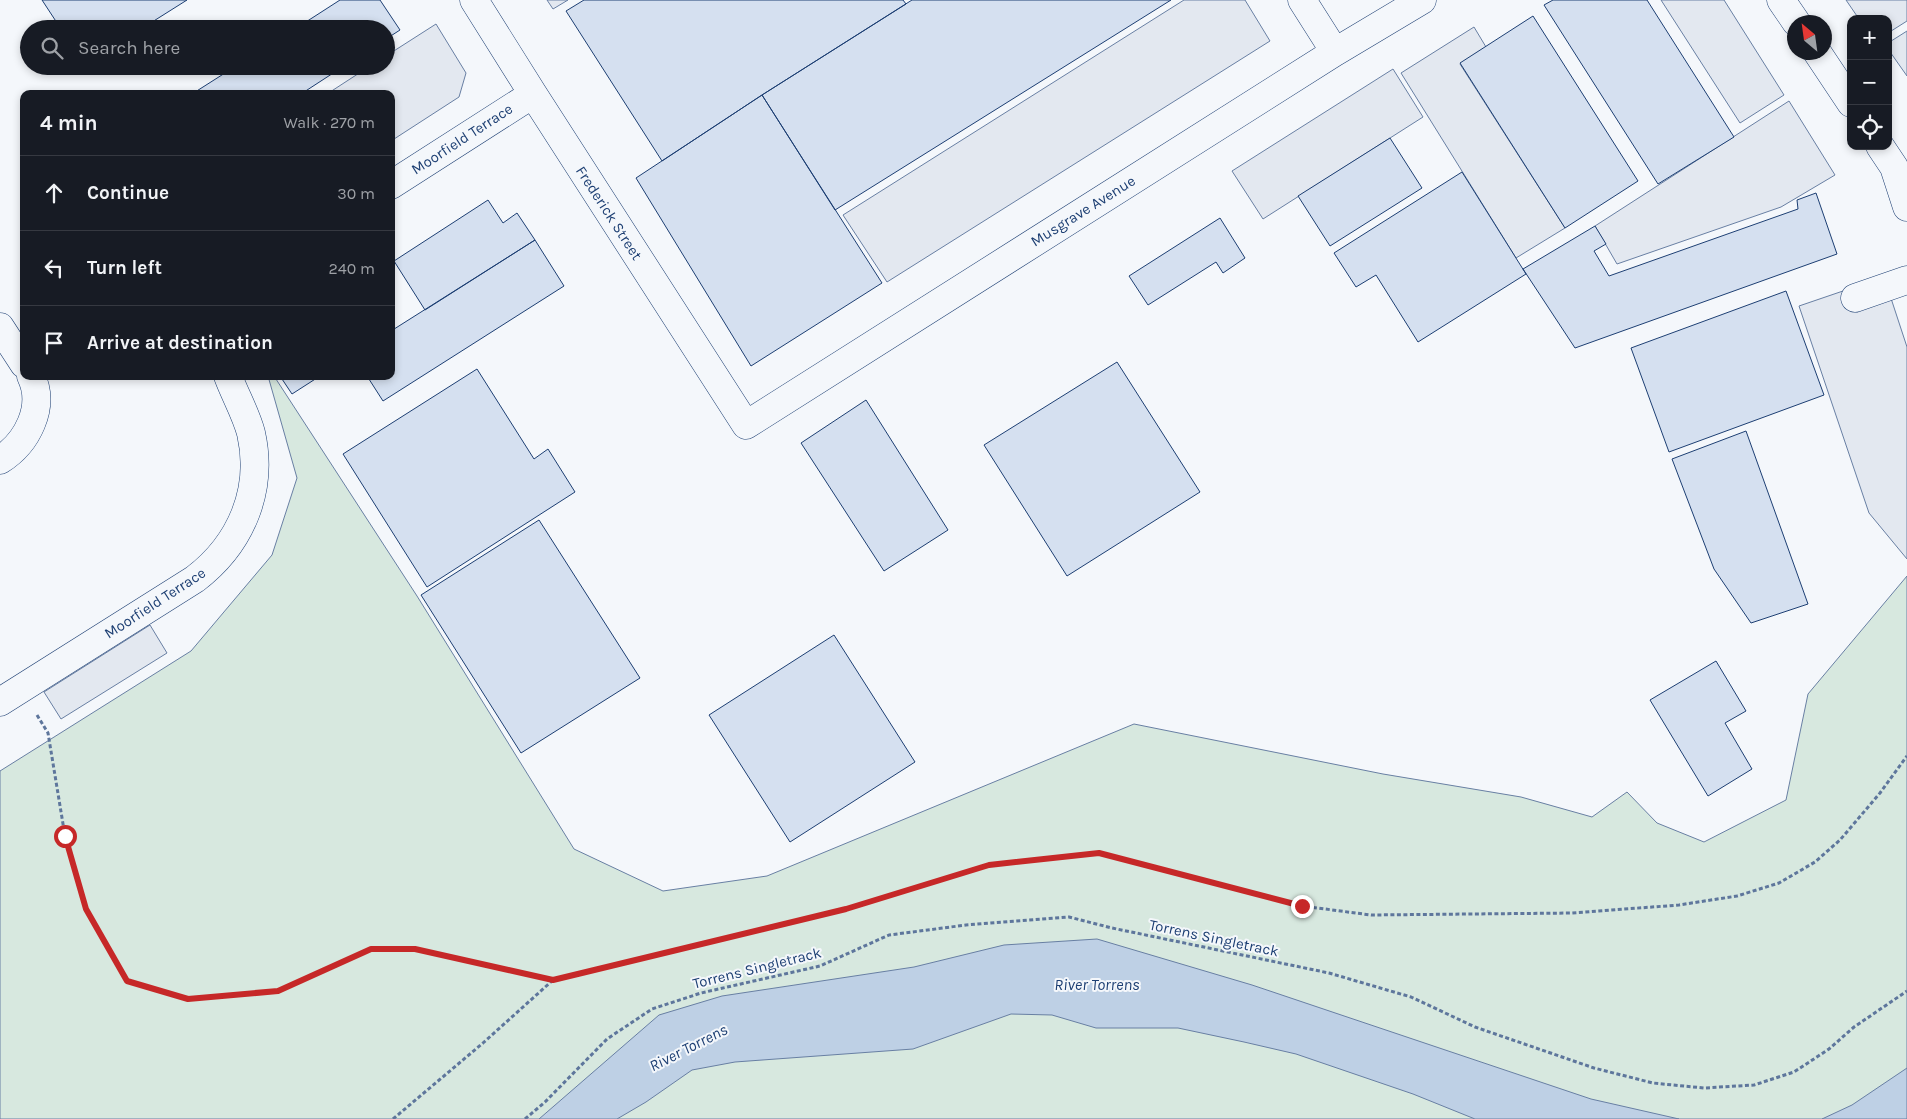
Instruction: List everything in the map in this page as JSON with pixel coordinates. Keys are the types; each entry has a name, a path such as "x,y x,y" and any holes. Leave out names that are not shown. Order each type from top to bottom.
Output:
{"street":[{"name":"Frederick Street","path":"474,0 532,94 746,425"},
{"path":"1302,0 1335,52"},
{"name":"Musgrave Avenue","path":"746,425 1335,52 1422,0"},
{"path":"1781,0 1791,15"},
{"path":"1821,60 1847,97"},
{"name":"Moorfield Terrace","path":"395,182 532,94"},
{"path":"1893,158 1907,207"},
{"path":"1855,298 1907,280"},
{"path":"0,327 20,358"},
{"path":"0,460 16,447 31,424 36,401 32,380"},
{"name":"Moorfield Terrace","path":"10,696 195,579 208,569 229,546 242,522 250,501 254,466 250,432 230,380"}],"path":[{"path":"10,696 48,733 65,836 86,909 127,981 188,999 278,991 371,949 415,949 553,980 846,909 989,865 1099,853 1302,906 1371,915 1572,912 1679,905 1737,896 1779,883 1815,862 1840,840 1880,793 1907,756"},
{"name":"Torrens Singletrack","path":"525,1119 545,1102 607,1039 652,1009 702,993 820,966 888,935 966,926 1069,917 1122,930 1329,973 1412,997 1475,1027 1594,1068 1653,1083 1704,1088 1754,1085 1794,1072 1829,1049 1854,1027 1907,992"},
{"path":"393,1119 483,1044 553,980"}],"shaded area":[{"path":"547,0 568,0 553,9"},
{"path":"1184,0 1245,0 1270,41 887,282 843,215"},
{"path":"1661,0 1724,0 1784,95 1740,123"},
{"path":"1846,0 1907,0 1907,21 1892,30 1892,15 1856,15"},
{"path":"436,24 466,73 459,97 395,138 395,90 333,90 356,75 395,75 395,50"},
{"path":"1474,27 1486,47 1460,64 1565,228 1516,258 1401,73"},
{"path":"1907,31 1907,76 1892,55 1892,40"},
{"path":"1393,69 1423,117 1263,219 1232,171"},
{"path":"1789,101 1835,175 1781,207 1617,264 1595,226"},
{"path":"1884,277 1907,347 1907,559 1869,513 1799,306"},
{"path":"269,380 277,380 417,596 574,849 663,891 767,876 1134,724 1383,774 1521,797 1592,817 1627,792 1657,823 1704,842 1786,800 1808,694 1907,576 1907,1119 0,1119 0,771 191,651 272,555 297,478"},
{"path":"150,625 167,653 61,719 44,692"}],"water":[{"name":"River Torrens","path":"1097,939 1252,985 1591,1099 1679,1119 1475,1119 1413,1094 1296,1054 1244,1042 1178,1028 1096,1028 1052,1015 1011,1014 913,1049 735,1062 692,1070 646,1102 617,1119 539,1119 659,1015 722,996 914,967 1004,945"},
{"path":"1907,1068 1907,1119 1822,1119 1852,1105"}],"building":[{"path":"42,0 187,0 155,20 55,20"},
{"path":"340,0 380,0 393,20 309,20"},
{"path":"584,0 903,0 906,4 662,161 566,11"},
{"path":"912,0 1171,0 835,210 762,95"},
{"path":"1553,0 1647,0 1734,137 1658,184 1544,5"},
{"path":"1533,16 1638,181 1565,228 1460,63"},
{"path":"395,22 400,30 395,33"},
{"path":"222,75 330,75 307,90 198,90"},
{"path":"762,95 882,283 751,366 636,178"},
{"path":"1390,138 1422,188 1330,246 1298,196"},
{"path":"1462,172 1526,274 1418,342 1376,275 1356,287 1334,253"},
{"path":"1816,193 1837,254 1575,348 1523,269 1595,226 1606,244 1594,251 1609,276 1798,209 1797,200"},
{"path":"488,200 503,223 517,213 535,240 425,310 395,260"},
{"path":"1220,218 1245,258 1223,273 1216,262 1148,305 1129,276"},
{"path":"535,240 564,286 383,401 370,380 395,380 395,328"},
{"path":"1786,291 1824,395 1669,452 1631,348"},
{"path":"1117,362 1200,492 1067,576 984,445"},
{"path":"477,369 534,459 548,449 575,492 427,587 343,454"},
{"path":"283,380 314,380 292,394"},
{"path":"866,400 948,530 884,571 801,443"},
{"path":"1746,431 1808,604 1751,623 1714,569 1672,459"},
{"path":"539,520 640,678 521,753 421,595"},
{"path":"834,635 915,762 790,842 709,715"},
{"path":"1716,661 1746,711 1725,723 1752,769 1708,796 1650,700"}],"route":[{"path":"65,836 86,909 127,981 188,999 278,991 371,949 418,949 553,980 846,909 989,865 1099,853 1302,906"}]}
